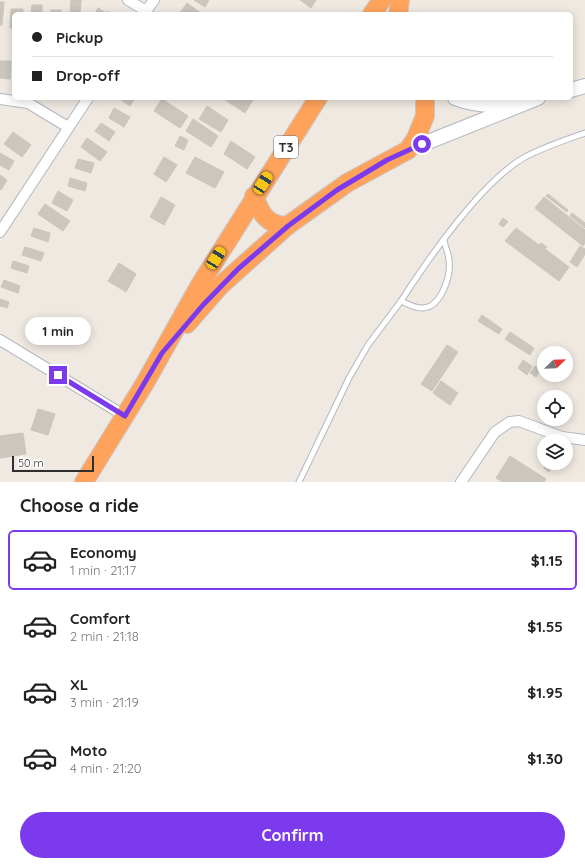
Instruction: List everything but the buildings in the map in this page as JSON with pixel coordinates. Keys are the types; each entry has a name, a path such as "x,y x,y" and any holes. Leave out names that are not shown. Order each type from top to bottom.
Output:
{"highway":[{"path":"373,12 382,0"},
{"path":"398,12 400,0"},
{"name":"T3","path":"84,482 125,416 201,283 254,196 317,100"},
{"path":"408,150 416,138 425,116 425,100"},
{"name":"T3","path":"162,353 220,286 288,226 347,183 408,150"},
{"path":"254,196 266,219 280,226 288,226"}],"main road":[{"path":"573,89 585,86"},
{"path":"460,100 494,106 528,100"},
{"path":"408,150 532,100"}],"street":[{"path":"128,0 144,12"},
{"path":"146,12 154,0"},
{"path":"0,99 28,103 68,127"},
{"path":"0,232 87,100"},
{"path":"0,340 125,416"},
{"path":"464,481 495,432 510,422 519,421 562,437 585,440"}],"lane":[{"path":"299,482 349,378 368,345 463,216 505,171 525,157 544,148 585,134"},
{"path":"401,301 423,308 429,306 437,299 445,286 449,274 449,261 444,240"}],"route":[{"path":"58,375 125,416 162,353 220,286 238,269 288,226 347,183 387,160 422,144"}]}
